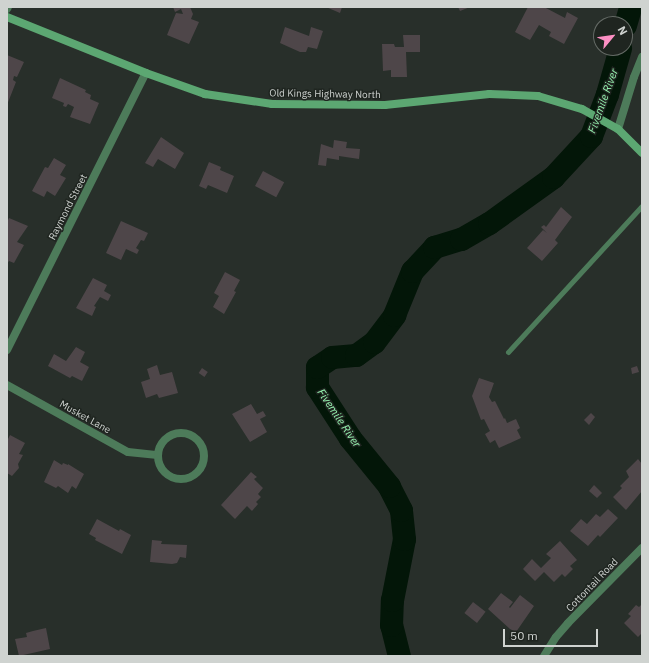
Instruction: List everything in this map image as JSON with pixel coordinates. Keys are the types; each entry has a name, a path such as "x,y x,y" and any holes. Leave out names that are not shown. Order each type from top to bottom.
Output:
{"main road":[{"name":"Old Kings Highway North","path":"7,17 146,73 204,94 272,104 385,105 489,94 538,96 577,108 618,129 642,153"}],"street":[{"path":"618,129 634,77 642,57"},
{"name":"Raymond Street","path":"7,350 146,73"},
{"name":"Musket Lane","path":"7,384 128,452 158,455"},
{"path":"182,432 191,434 198,440 203,447 204,456 202,465 197,473 180,479 171,477 164,472 159,464 158,455 160,446 165,439 173,434 182,432"},
{"name":"Cottontail Road","path":"544,656 560,633 642,548"}],"lane":[{"path":"508,352 642,206"}],"building":[{"path":"173,7 190,7 193,14 191,19 199,22 189,44 167,35 176,13 183,14 181,9 175,12"},
{"path":"326,7 342,7 340,13"},
{"path":"458,7 470,7 460,11"},
{"path":"528,7 544,7 565,18 567,12 578,18 564,44 549,36 551,32 539,25 530,40 515,32"},
{"path":"285,27 309,36 311,27 323,31 317,49 308,47 306,52 300,52 280,43"},
{"path":"403,35 420,35 420,52 406,52 407,77 391,77 391,70 383,71 382,44 394,44 395,47 404,47"},
{"path":"7,55 24,62 17,77 14,76 13,80 16,82 7,105"},
{"path":"60,78 86,90 85,92 91,95 90,99 99,103 90,124 70,117 74,107 68,104 66,107 63,106 64,103 52,98"},
{"path":"161,137 184,153 175,169 158,159 153,167 145,163"},
{"path":"334,140 347,142 346,148 360,149 359,159 339,156 339,160 327,158 326,166 318,165 321,144 333,148"},
{"path":"54,158 66,165 60,175 66,178 55,196 47,191 44,197 32,191 45,167 48,168"},
{"path":"209,162 221,167 220,170 234,176 227,193 208,185 206,189 199,186"},
{"path":"263,171 284,182 276,197 255,186"},
{"path":"561,207 572,217 555,240 558,243 542,261 527,248 543,230 547,233 541,227 544,225 546,227"},
{"path":"9,218 28,226 17,242 24,245 14,263 9,261 7,264 7,222"},
{"path":"121,221 148,233 144,241 141,240 136,248 139,250 137,254 126,249 121,260 106,253"},
{"path":"225,272 240,280 234,291 236,292 224,314 213,307 219,296 214,293"},
{"path":"93,278 107,285 104,291 111,295 108,301 100,297 94,306 96,307 92,316 76,308"},
{"path":"76,347 85,352 80,362 89,367 82,381 72,376 70,378 48,366 54,354 66,361"},
{"path":"157,365 160,375 172,372 178,393 159,398 157,394 146,398 141,382 150,379 147,369"},
{"path":"637,366 639,372 632,374 631,368"},
{"path":"202,368 208,372 204,377 199,373"},
{"path":"479,378 494,383 489,397 492,402 495,401 507,423 516,419 520,428 517,430 521,438 499,448 495,440 490,443 485,434 490,431 484,419 481,420 472,396"},
{"path":"251,404 257,414 263,411 266,416 260,419 267,432 250,442 232,414"},
{"path":"591,413 595,417 589,425 584,420"},
{"path":"10,435 25,443 19,454 23,455 18,464 19,468 12,476 7,473 7,441"},
{"path":"638,459 642,464 642,491 626,510 613,497 622,488 620,486 629,477 626,471"},
{"path":"54,460 62,465 63,463 68,464 84,474 76,489 72,486 68,493 58,486 56,488 44,482"},
{"path":"251,472 257,477 254,479 263,488 258,494 261,497 256,502 258,504 252,511 247,506 235,519 221,505"},
{"path":"594,485 602,493 597,498 589,491"},
{"path":"608,509 618,518 600,537 598,535 588,546 570,531 581,519 587,524 596,514 600,517"},
{"path":"97,519 119,531 120,529 131,535 122,554 95,540 96,538 89,534"},
{"path":"152,540 162,541 161,544 187,545 186,558 180,557 177,563 172,564 150,562"},
{"path":"560,541 577,560 570,566 573,569 565,577 562,574 554,582 544,572 535,581 523,569 532,559 541,568 551,558 546,554"},
{"path":"501,593 513,602 509,607 510,608 520,595 534,606 516,632 510,629 488,609"},
{"path":"473,602 486,612 477,623 464,613"},
{"path":"642,604 642,633 638,637 624,623 631,616 628,614 636,605 639,607"},
{"path":"46,628 50,649 19,656 15,639 27,637 26,633"}],"waterway":[{"name":"Fivemile River","path":"628,16 630,7"},
{"name":"Fivemile River","path":"399,656 391,625 392,600 404,539 401,510 389,486 350,438 317,387 317,367 332,357 356,355 374,342 394,315 412,271 434,247 461,239 489,223 553,177 591,136 607,94 618,56"}]}
